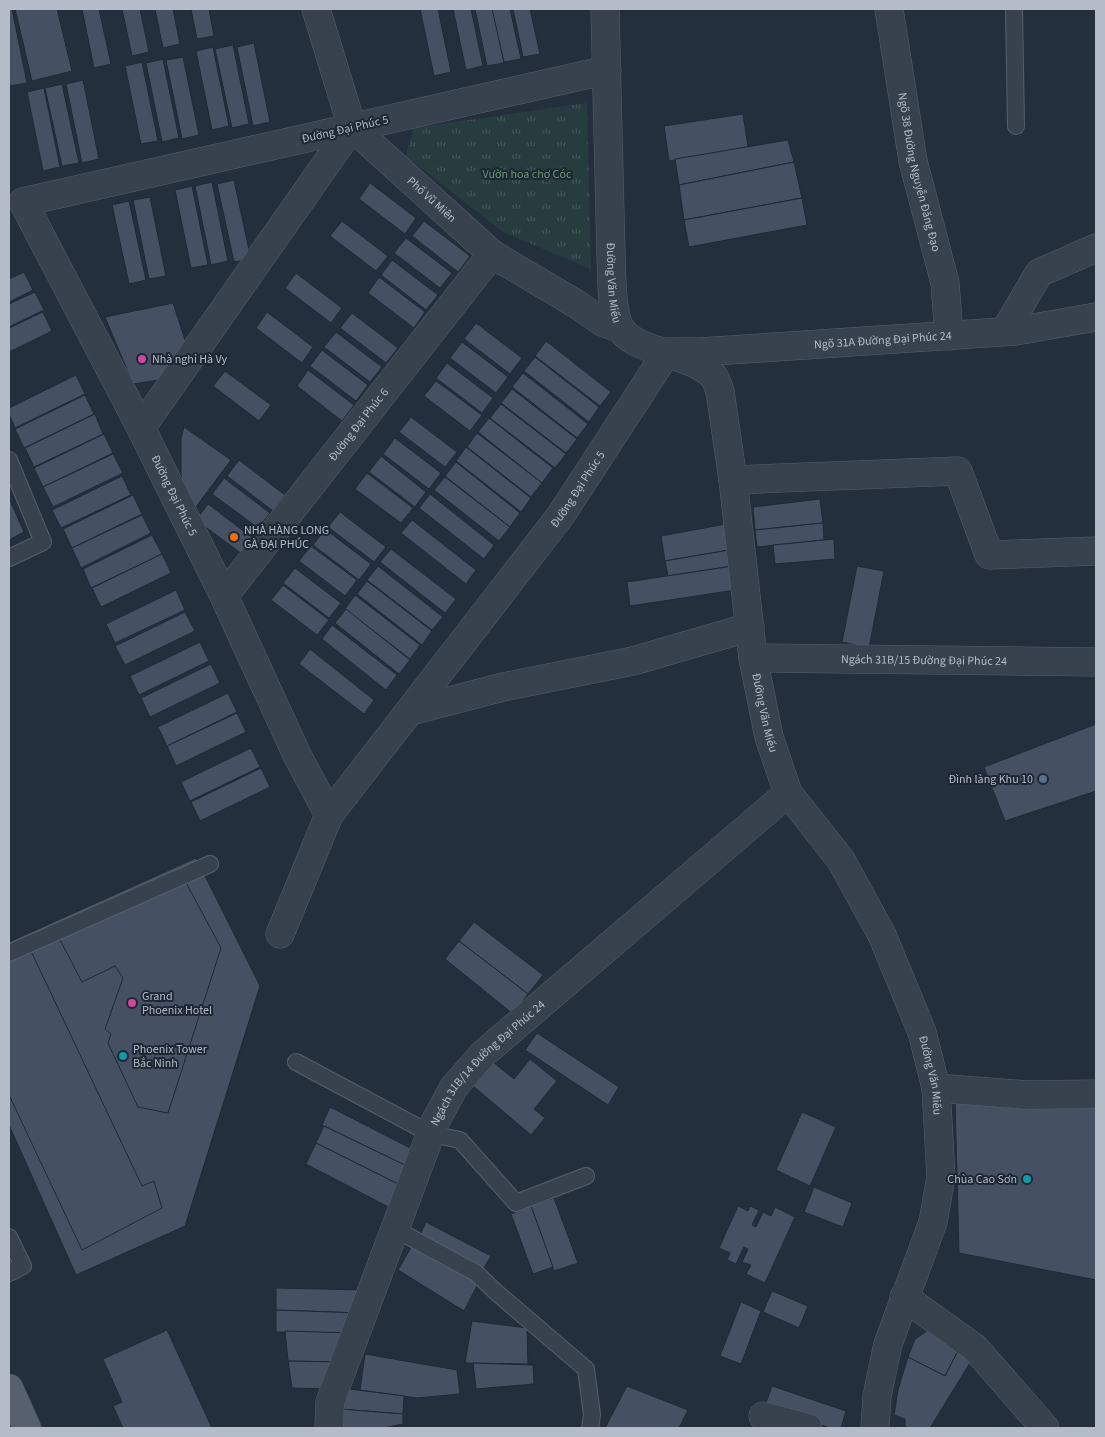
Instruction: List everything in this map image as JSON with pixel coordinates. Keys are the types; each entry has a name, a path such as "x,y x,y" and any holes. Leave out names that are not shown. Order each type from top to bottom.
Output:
{"main road":[{"path":"9,1388 27,1428"}],"street":[{"path":"141,428 352,127 316,9"},
{"name":"Đường Văn Miếu","path":"605,9 613,294 617,322 625,336 639,344 667,352 698,365 714,378 720,391 733,480 753,658 769,738 788,793 842,860 882,935 922,1032 936,1088 941,1178 933,1222 904,1297 886,1353 877,1396 875,1428"},
{"name":"Ngõ 38 Đường Nguyễn Đăng Đạo","path":"889,9 913,161 944,283 949,336"},
{"name":"Đường Đại Phúc 5","path":"607,70 16,205 141,428 224,596 297,755 330,816 561,515 667,352"},
{"name":"Phố Vũ Miên","path":"352,127 492,254 578,305 602,322 621,329"},
{"path":"1005,331 1039,273 1096,248"},
{"name":"Đường Đại Phúc 6","path":"224,596 492,254"},
{"name":"Ngõ 31A Đường Đại Phúc 24","path":"667,352 949,336 1005,331 1096,317"},
{"path":"733,480 958,471 989,555 1096,551"},
{"path":"411,711 503,687 633,661 750,628"},
{"name":"Ngách 31B/15 Đường Đại Phúc 24","path":"753,658 1096,662"},
{"name":"Ngách 31B/14 Đường Đại Phúc 24","path":"329,1428 330,1402 435,1122 454,1087 483,1054 788,793"},
{"path":"280,934 330,816"},
{"path":"936,1088 1027,1095 1096,1094"},
{"path":"904,1297 976,1348 1046,1428"},
{"path":"763,1416 808,1428"}],"lane":[{"path":"1014,9 1016,126"},
{"path":"9,460 43,542 9,558"},
{"path":"9,953 210,864"},
{"path":"296,1062 431,1134 460,1140 516,1204 586,1176"},
{"path":"395,1229 476,1273 586,1369 592,1415 590,1428"},
{"path":"9,1238 22,1266 9,1273"}],"green space":[{"name":"Vườn hoa chợ Cóc","path":"587,103 591,269 503,232 406,156 413,128"}],"building":[{"path":"9,9 12,9 27,83 10,86 9,79"},
{"path":"15,9 57,9 72,71 32,81"},
{"path":"82,9 99,9 111,64 94,68"},
{"path":"122,9 140,9 149,52 132,56"},
{"path":"155,9 173,9 180,44 163,48"},
{"path":"191,9 209,9 214,36 197,39"},
{"path":"420,9 438,9 451,72 434,76"},
{"path":"453,9 471,9 483,66 466,70"},
{"path":"475,9 493,9 504,63 487,66"},
{"path":"492,9 510,9 521,59 504,62"},
{"path":"513,9 530,9 540,54 523,57"},
{"path":"254,43 270,122 253,126 237,47"},
{"path":"233,45 249,124 232,128 215,49"},
{"path":"213,47 229,126 212,130 196,51"},
{"path":"183,57 199,135 182,139 166,60"},
{"path":"163,59 179,138 162,142 146,63"},
{"path":"142,62 158,141 141,144 125,66"},
{"path":"83,80 99,159 82,163 66,84"},
{"path":"62,84 79,163 62,166 45,88"},
{"path":"44,88 60,167 43,171 27,92"},
{"path":"743,114 748,147 669,161 664,126"},
{"path":"788,140 794,162 679,185 675,159"},
{"path":"794,162 802,198 684,220 679,185"},
{"path":"234,180 251,259 234,262 217,184"},
{"path":"212,182 228,261 211,265 195,186"},
{"path":"370,183 416,218 405,234 359,199"},
{"path":"192,186 208,265 191,268 175,190"},
{"path":"150,197 166,276 149,279 133,200"},
{"path":"802,198 807,225 689,247 684,220"},
{"path":"129,201 146,280 129,284 112,205"},
{"path":"342,221 388,256 376,271 330,236"},
{"path":"424,221 470,256 458,272 412,236"},
{"path":"406,238 452,273 440,288 394,253"},
{"path":"392,260 438,295 426,310 381,275"},
{"path":"24,272 33,290 9,302 9,279"},
{"path":"296,273 342,308 331,323 285,288"},
{"path":"379,277 425,312 414,328 368,293"},
{"path":"35,292 44,310 9,327 9,304"},
{"path":"173,303 186,343 158,380 133,384 105,317"},
{"path":"43,312 52,331 9,352 9,328"},
{"path":"267,312 313,347 302,363 256,328"},
{"path":"352,313 398,348 386,363 340,328"},
{"path":"476,323 522,358 510,374 464,339"},
{"path":"336,332 382,367 370,382 324,347"},
{"path":"546,341 611,392 600,406 535,356"},
{"path":"462,342 508,377 496,393 450,358"},
{"path":"322,350 368,385 356,401 310,366"},
{"path":"535,357 599,407 589,422 524,371"},
{"path":"447,363 493,398 482,413 436,378"},
{"path":"308,370 354,405 342,421 297,386"},
{"path":"225,371 271,405 259,421 213,386"},
{"path":"523,373 588,424 577,438 512,387"},
{"path":"76,375 85,394 15,428 9,414 9,408"},
{"path":"436,381 482,415 470,431 424,396"},
{"path":"512,389 577,439 566,453 501,403"},
{"path":"85,395 94,414 24,448 15,429"},
{"path":"501,404 566,454 555,468 490,418"},
{"path":"95,414 103,434 34,467 25,448"},
{"path":"411,417 457,452 445,467 399,432"},
{"path":"489,418 553,468 542,483 478,432"},
{"path":"184,427 231,460 195,508 183,490 181,439"},
{"path":"477,433 542,483 531,497 467,447"},
{"path":"104,434 113,453 43,487 34,468"},
{"path":"395,438 441,473 429,489 383,454"},
{"path":"466,447 531,498 521,512 456,461"},
{"path":"113,454 123,473 53,507 43,487"},
{"path":"381,456 426,492 415,507 369,472"},
{"path":"239,460 285,495 273,511 227,476"},
{"path":"456,462 520,513 510,527 445,476"},
{"path":"367,473 413,508 401,523 355,489"},
{"path":"122,476 131,495 61,528 52,510"},
{"path":"445,477 510,527 499,541 434,490"},
{"path":"224,478 270,513 258,528 212,494"},
{"path":"430,494 494,545 484,559 419,508"},
{"path":"133,495 142,514 72,548 63,529"},
{"path":"9,498 24,532 9,540"},
{"path":"820,499 823,523 755,530 753,507"},
{"path":"208,504 254,539 242,554 196,520"},
{"path":"340,512 386,547 374,562 328,527"},
{"path":"142,515 151,533 81,568 72,548"},
{"path":"412,520 476,570 466,584 401,533"},
{"path":"731,523 735,549 665,561 661,536"},
{"path":"823,523 824,540 757,547 755,530"},
{"path":"325,529 371,564 359,580 313,545"},
{"path":"152,535 162,554 91,588 83,569"},
{"path":"834,539 835,559 775,564 773,545"},
{"path":"311,546 357,580 345,596 299,561"},
{"path":"391,549 456,599 445,613 380,562"},
{"path":"735,549 733,566 668,576 665,561"},
{"path":"162,554 171,573 101,607 92,588"},
{"path":"378,566 443,617 432,630 367,580"},
{"path":"733,566 736,590 630,606 627,582"},
{"path":"857,566 884,571 869,648 842,642"},
{"path":"295,568 341,603 329,618 283,583"},
{"path":"367,581 432,631 422,645 357,594"},
{"path":"283,585 329,620 317,635 271,600"},
{"path":"176,590 185,610 115,643 106,624"},
{"path":"355,595 420,645 410,659 345,609"},
{"path":"346,609 410,660 399,674 335,623"},
{"path":"185,612 195,631 125,665 115,646"},
{"path":"332,625 397,675 386,690 322,639"},
{"path":"200,642 209,661 139,695 130,676"},
{"path":"310,649 374,700 364,714 299,664"},
{"path":"211,664 220,683 150,717 141,698"},
{"path":"228,693 237,712 167,746 158,727"},
{"path":"237,713 246,732 176,766 167,746"},
{"name":"Đình làng Khu 10","path":"1096,724 1096,791 1005,821 984,767"},
{"path":"251,748 260,767 190,801 181,782"},
{"path":"261,768 270,787 200,821 191,802"},
{"name":"Phoenix Tower Bắc Ninh","path":"196,858 260,986 185,1226 76,1275 9,1125 9,942"},
{"path":"183,877 221,948 168,1113 138,1107 108,1043 111,1034 105,1029 123,978 115,966 82,982 58,936"},
{"path":"474,922 543,975 528,994 459,941"},
{"path":"459,941 528,994 513,1014 445,959"},
{"path":"31,951 142,1186 154,1181 162,1208 82,1250 9,1095 9,961"},
{"path":"537,1033 619,1087 608,1105 525,1050"},
{"path":"530,1059 557,1081 534,1109 545,1118 531,1135 473,1086 493,1062 514,1079"},
{"name":"Chùa Cao Sơn","path":"955,1098 1096,1106 1096,1280 959,1253"},
{"path":"330,1107 422,1154 415,1170 322,1125"},
{"path":"802,1112 836,1127 810,1186 776,1170"},
{"path":"324,1126 415,1170 408,1189 316,1143"},
{"path":"316,1143 408,1189 398,1212 306,1164"},
{"path":"814,1187 852,1203 843,1227 804,1212"},
{"path":"554,1198 578,1263 554,1271 531,1206"},
{"path":"531,1206 553,1267 533,1274 511,1214"},
{"path":"738,1206 748,1211 750,1206 759,1210 752,1225 756,1227 763,1212 771,1216 775,1207 795,1217 765,1283 746,1274 751,1265 742,1262 748,1249 744,1247 736,1264 727,1260 730,1253 719,1248"},
{"path":"426,1222 491,1256 481,1273 419,1237"},
{"path":"413,1244 479,1282 464,1311 398,1270"},
{"path":"276,1288 366,1290 360,1313 276,1310"},
{"path":"772,1291 808,1306 799,1328 763,1312"},
{"path":"741,1302 761,1311 741,1364 720,1356"},
{"path":"276,1310 360,1313 352,1333 276,1332"},
{"path":"472,1321 527,1328 528,1364 465,1363"},
{"path":"933,1327 960,1347 945,1376 908,1357 915,1339"},
{"path":"167,1330 212,1428 123,1428 113,1406 122,1402 103,1359"},
{"path":"285,1331 352,1333 341,1362 288,1361"},
{"path":"960,1347 973,1358 930,1428 908,1428 905,1426 905,1419 894,1415 898,1390 908,1357 945,1376"},
{"path":"365,1354 457,1370 460,1394 417,1398 360,1390"},
{"path":"288,1361 341,1362 330,1389 292,1388"},
{"path":"473,1363 533,1365 534,1384 476,1389"},
{"path":"627,1386 688,1410 679,1428 605,1428"},
{"path":"772,1386 846,1411 841,1428 830,1428 765,1406"},
{"path":"342,1388 404,1396 403,1414 340,1409"},
{"path":"340,1409 403,1414 403,1424 383,1428 336,1428"}],"place":[{"name":"Nhà nghỉ Hà Vy","path":"142,359"},
{"name":"NHÀ HÀNG LONG GÀ ĐẠI PHÚC","path":"234,537"},
{"name":"Đình làng Khu 10","path":"1043,779"},
{"name":"Grand Phoenix Hotel","path":"132,1003"},
{"name":"Phoenix Tower Bắc Ninh","path":"123,1056"},
{"name":"Chùa Cao Sơn","path":"1027,1179"}]}
